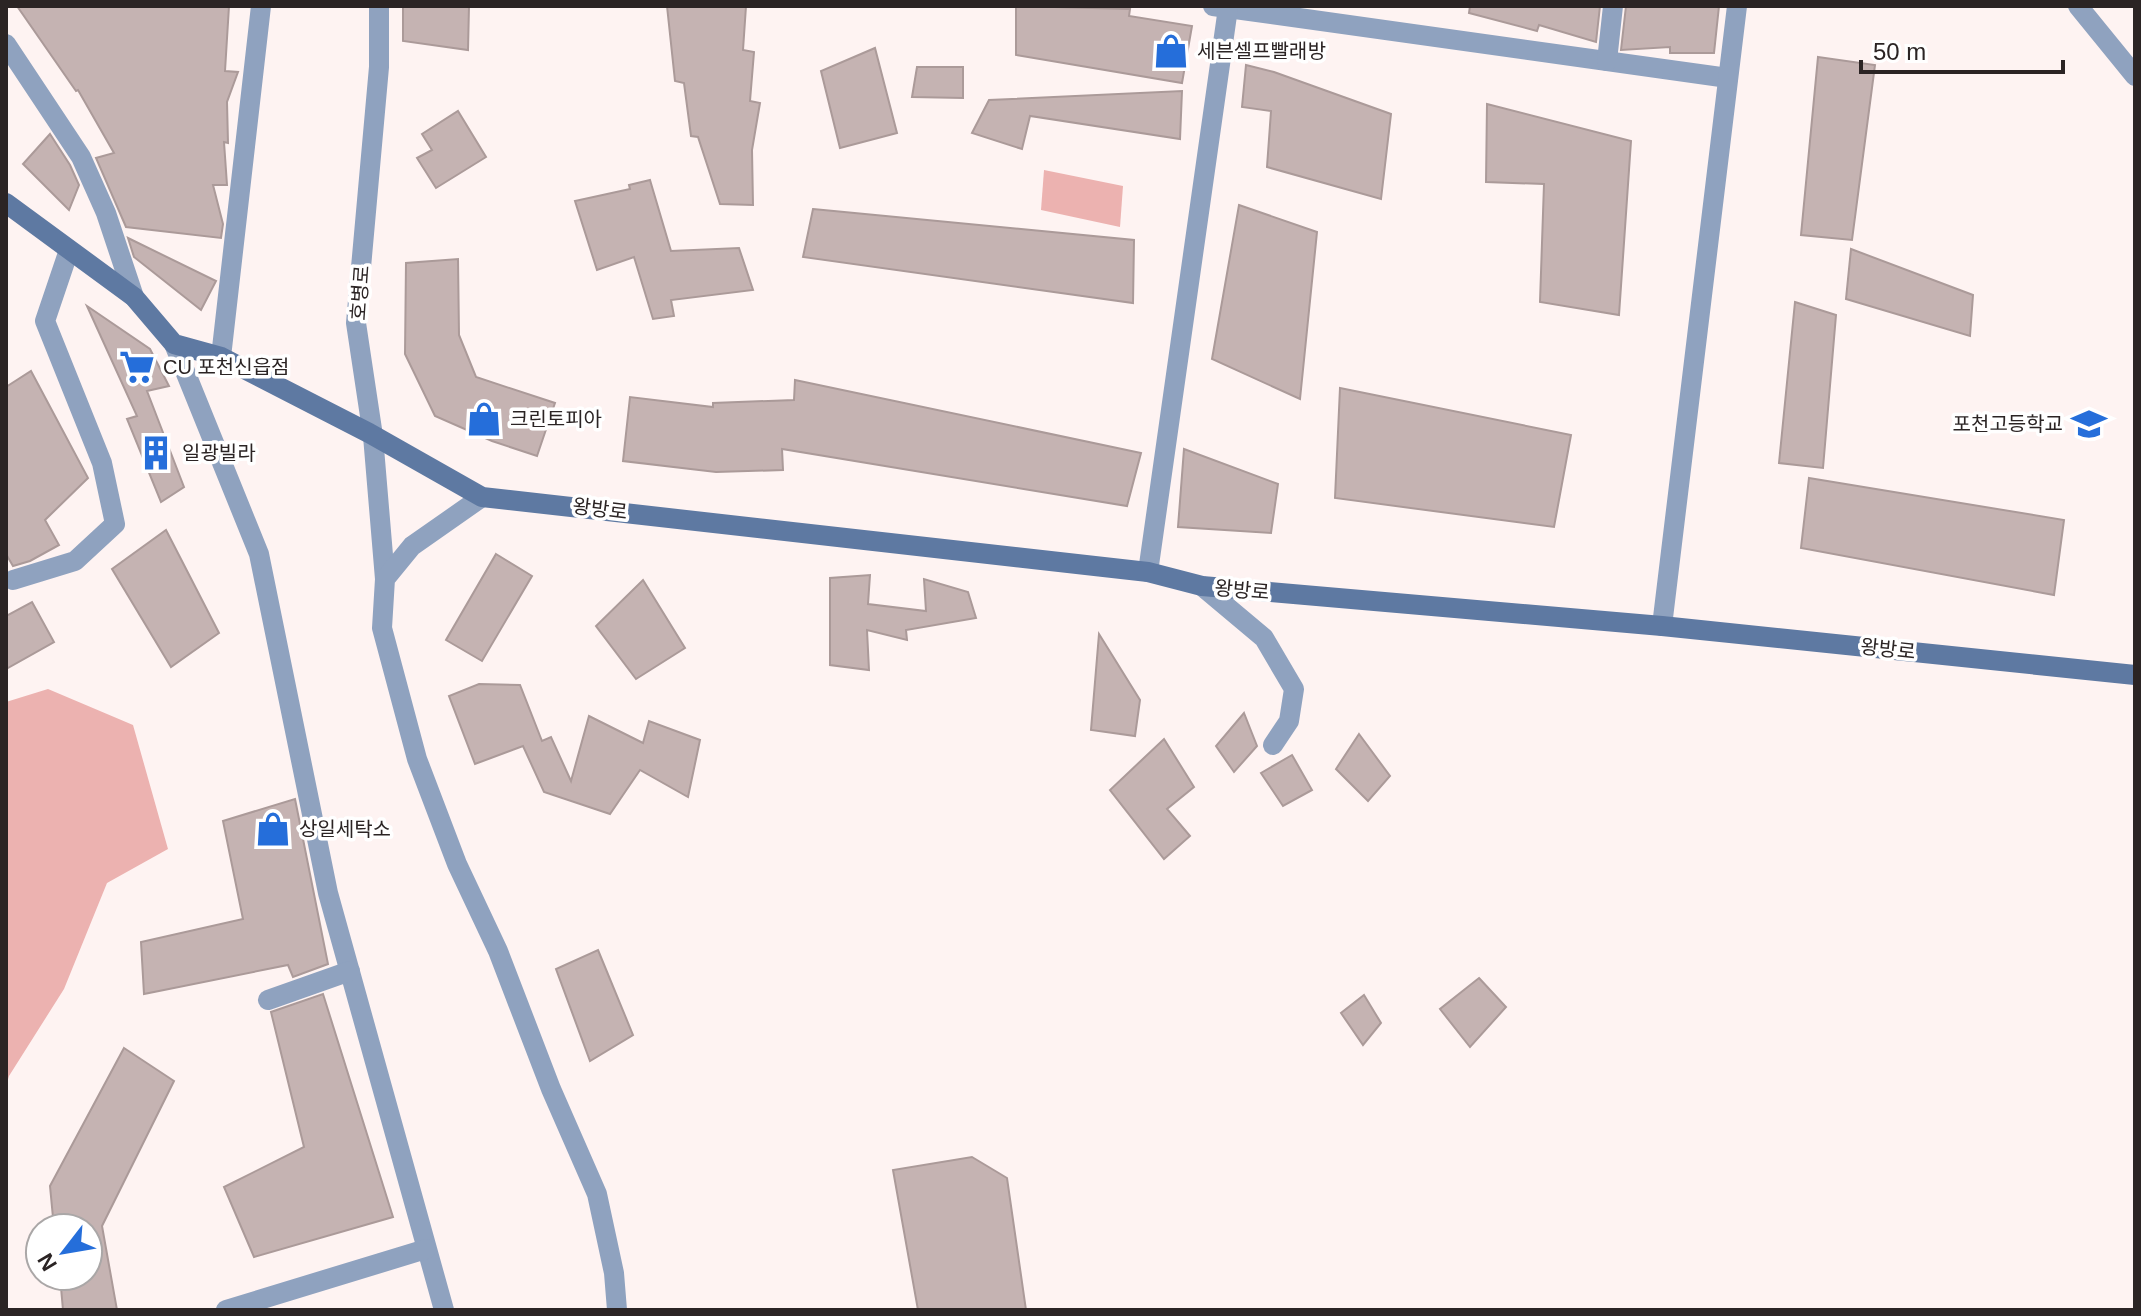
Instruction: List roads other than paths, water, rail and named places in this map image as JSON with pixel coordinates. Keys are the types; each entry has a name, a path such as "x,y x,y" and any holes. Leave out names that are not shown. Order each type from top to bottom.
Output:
{"main road":[{"path":"6,203 134,297 174,344 221,357"},
{"name":"왕방로","path":"221,357 482,497 1148,572 1202,586 1662,626 2135,675"}],"street":[{"path":"221,357 261,6"},
{"name":"호병로","path":"379,6 379,67 356,323 385,579 382,628 417,759 457,864 498,951 551,1089 597,1194 614,1273 617,1310"},
{"path":"1607,61 1613,6"},
{"path":"1662,626 1737,6"},
{"path":"2078,6 2135,76"},
{"path":"1148,572 1220,7 1728,78"},
{"path":"6,44 81,157 106,213 134,297"},
{"path":"13,580 75,561 115,524 102,463 45,321 69,250"},
{"path":"174,344 259,554 328,893 444,1310"},
{"path":"385,579 412,546 482,497"},
{"path":"1202,586 1264,638 1294,689 1289,721 1273,745"},
{"path":"268,1000 350,971"},
{"path":"226,1310 426,1249"}],"place":[{"name":"세븐셀프빨래방","path":"1171,51"},
{"name":"CU 포천신읍점","path":"137,367"},
{"name":"크린토피아","path":"484,419"},
{"name":"포천고등학교","path":"2089,424"},
{"name":"일광빌라","path":"156,453"},
{"name":"상일세탁소","path":"273,829"}]}
